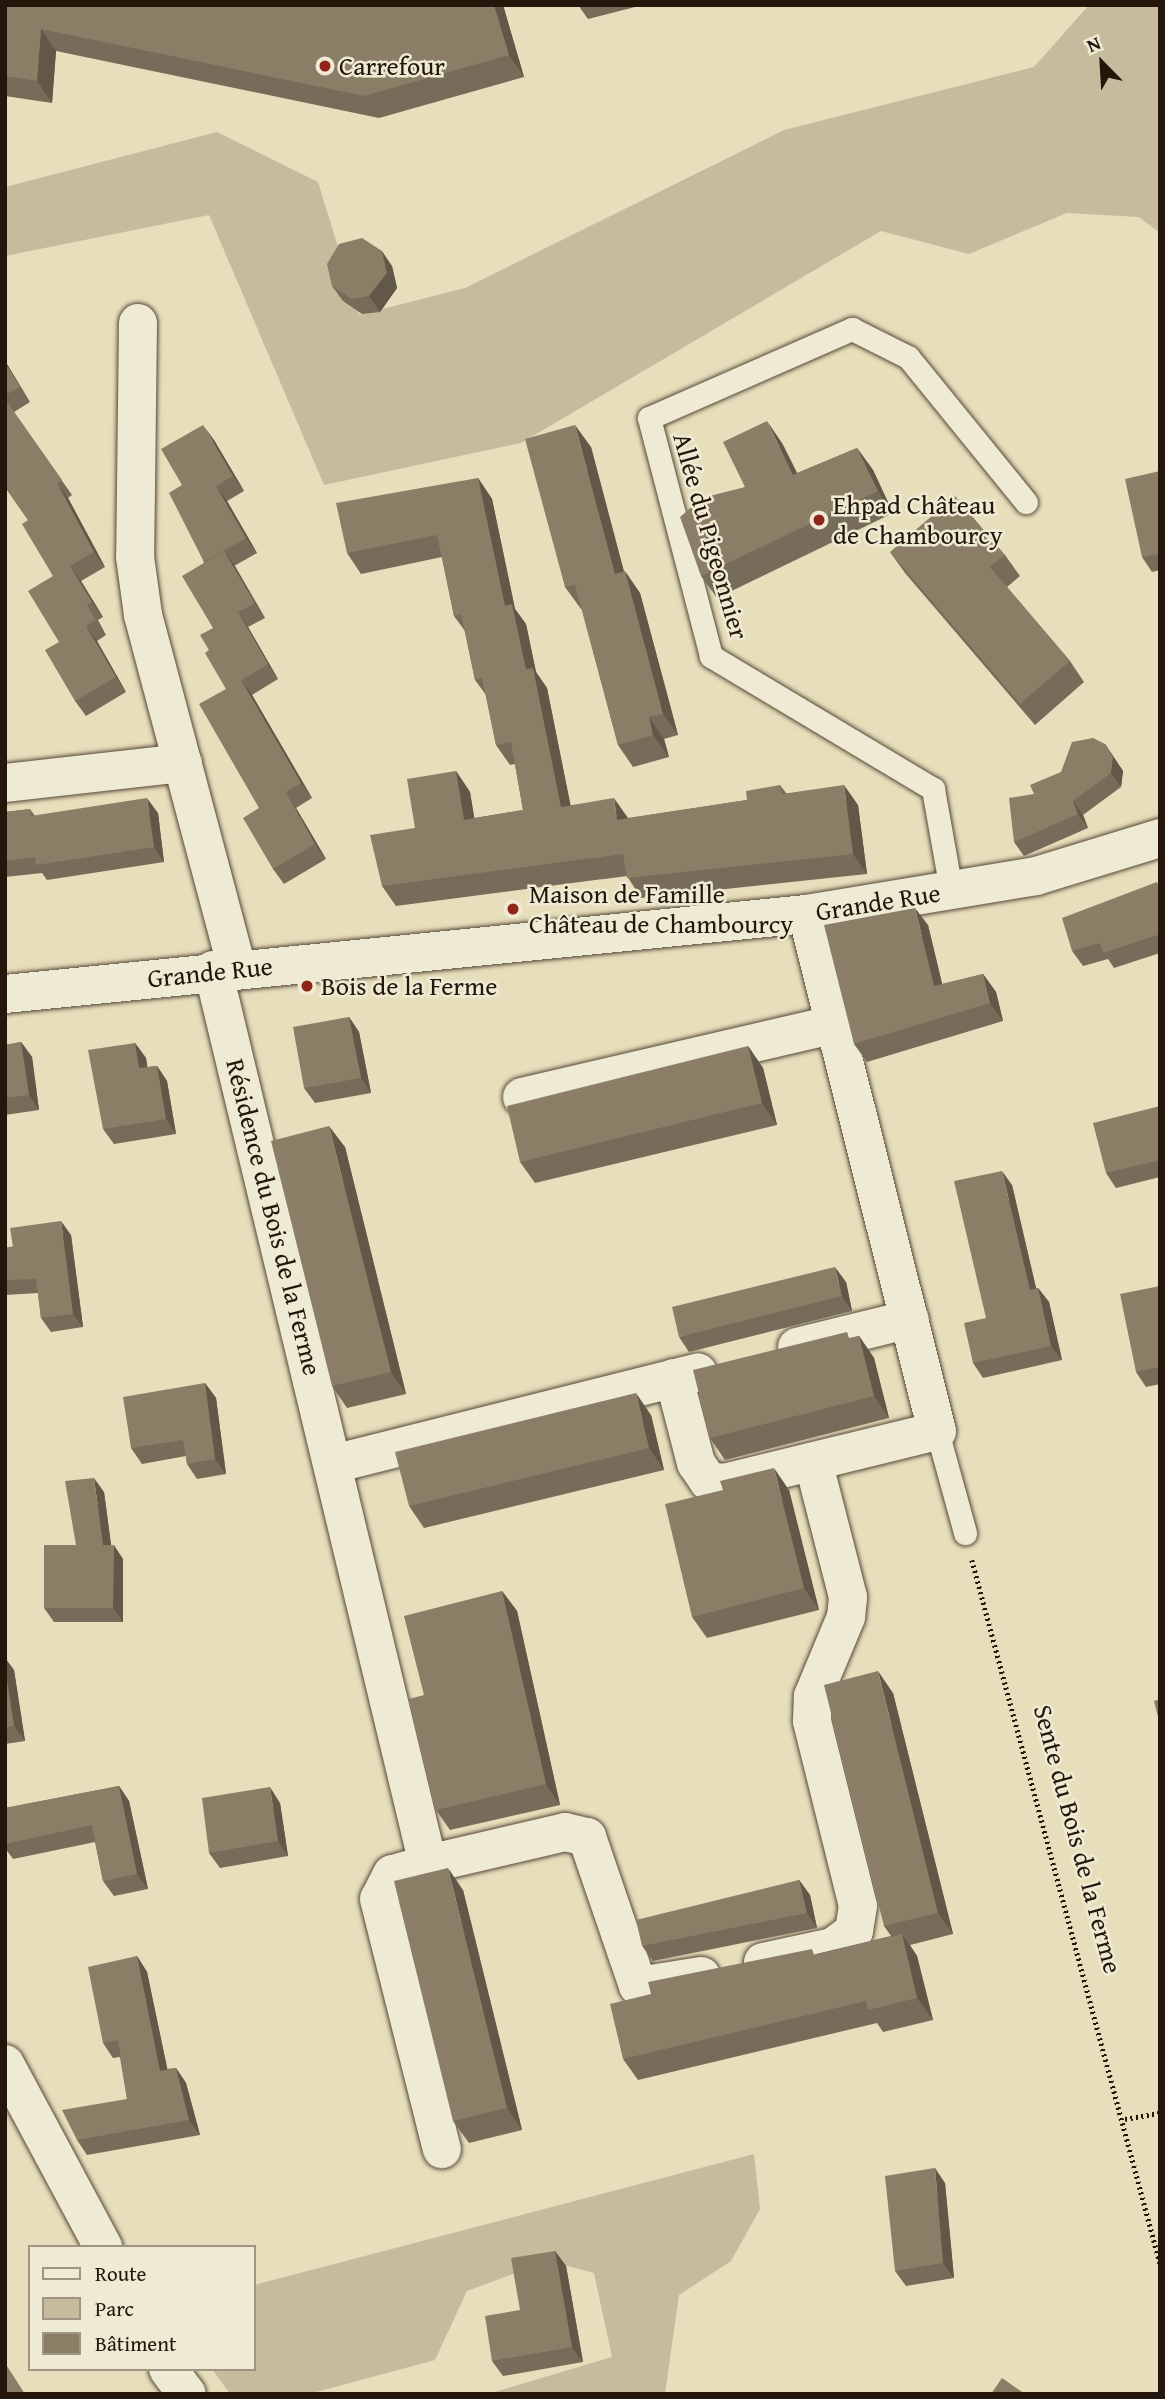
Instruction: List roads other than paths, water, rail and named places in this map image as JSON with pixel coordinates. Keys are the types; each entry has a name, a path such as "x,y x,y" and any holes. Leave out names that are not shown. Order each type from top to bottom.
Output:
{"street":[{"name":"Résidence du Bois de la Ferme","path":"138,323 135,557 143,615 183,763 225,969 337,1463 340,1501 428,1864"},
{"path":"5,783 183,763"},
{"name":"Grande Rue","path":"5,994 225,969 807,914 1036,876 1160,838"},
{"path":"674,1378 696,1463 708,1481 724,1483 937,1431 807,914"},
{"path":"522,1097 835,1024"},
{"path":"337,1463 910,1319"},
{"path":"442,2149 379,1899 392,1874 565,1832 587,1837 638,1986 833,1947 853,1931 858,1906 812,1721 813,1696 846,1617 848,1597 813,1461"},
{"path":"5,2064 102,2245"},
{"path":"170,2371 187,2394"}],"lane":[{"name":"Allée du Pigeonnier","path":"951,890 933,789 711,656 649,418 852,329 908,357 1026,502"},
{"path":"937,1431 965,1533"}],"place":[{"name":"Carrefour","path":"325,66"},
{"name":"Ehpad Château de Chambourcy","path":"819,520"},
{"name":"Maison de Famille Château de Chambourcy","path":"513,909"},
{"name":"Bois de la Ferme","path":"307,986"}]}
